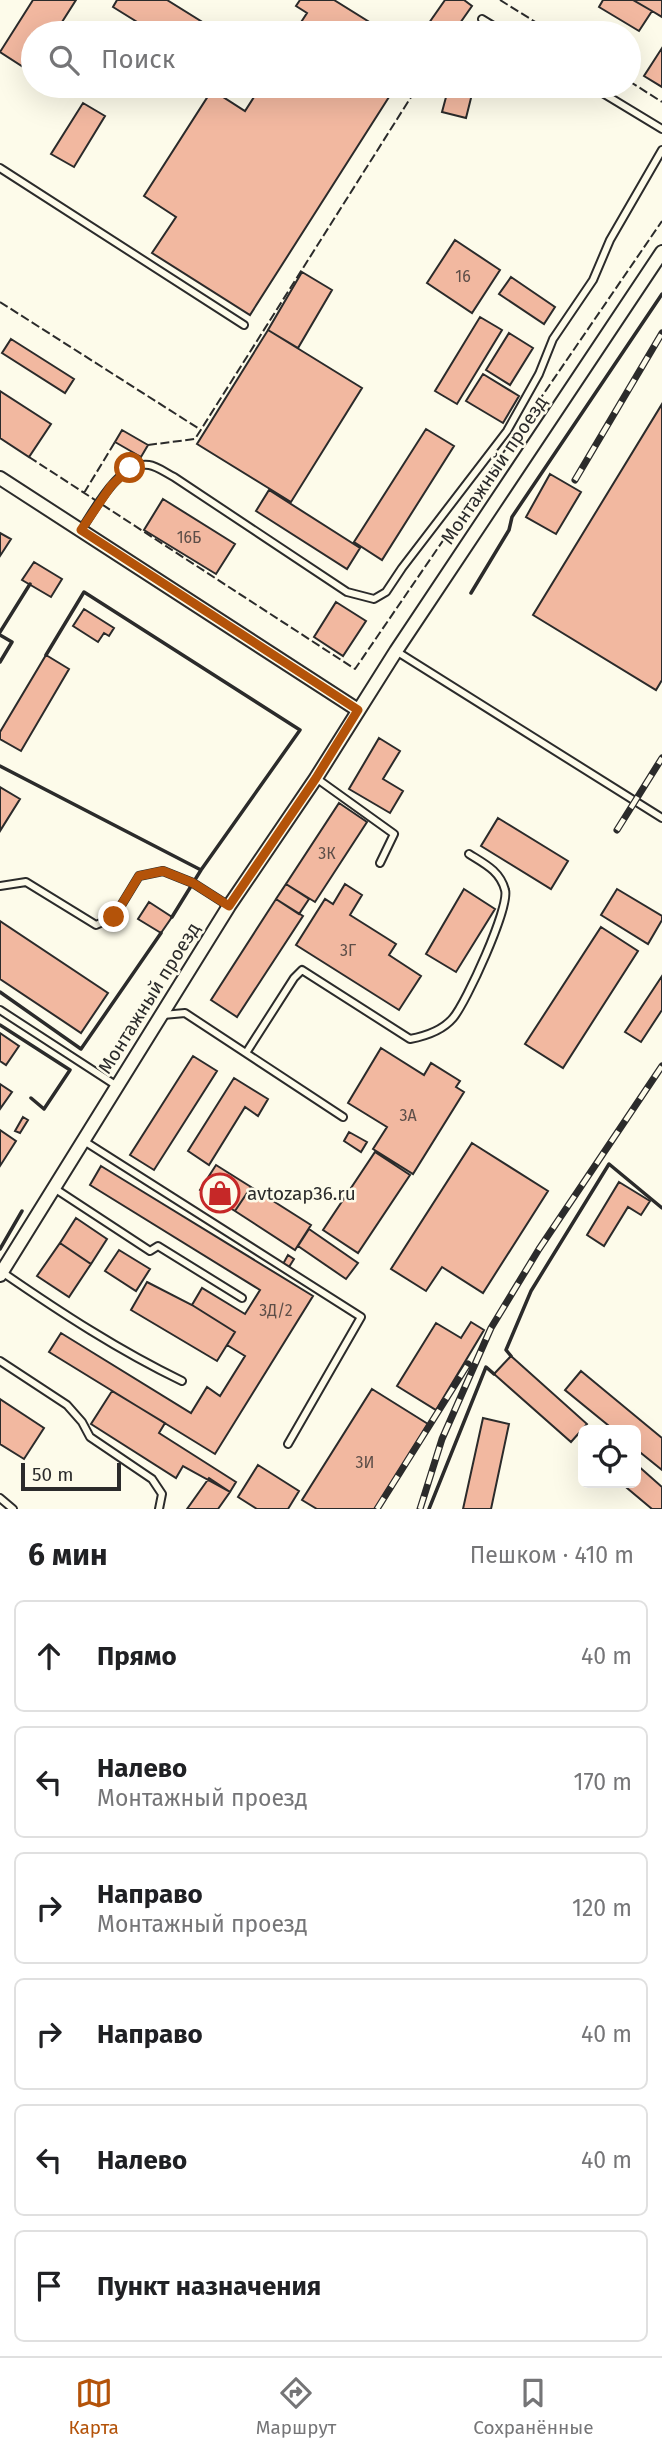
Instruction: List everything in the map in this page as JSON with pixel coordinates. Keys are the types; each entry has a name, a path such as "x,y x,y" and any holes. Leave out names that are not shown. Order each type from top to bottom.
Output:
{"street":[{"name":"Монтажный проезд","path":"1,1273 229,906 662,252"},
{"path":"0,478 358,710"}],"lane":[{"path":"611,98 662,129"},
{"path":"81,530 111,486 130,468 149,465 174,477 347,592 374,599 386,592 507,431 539,374 552,339 593,280 610,240 662,150"},
{"path":"0,168 244,325"},
{"path":"396,650 662,818"},
{"path":"316,778 394,835 380,863"},
{"path":"246,1054 294,978 302,970 410,1038 430,1035 453,1018 492,943 506,893 499,873 469,853"},
{"path":"0,886 26,882 96,925 114,917 139,876 163,871 193,883 229,906"},
{"path":"0,1010 117,1086"},
{"path":"161,1015 185,1013 343,1117"},
{"path":"83,1141 361,1317 288,1444"},
{"path":"54,1188 150,1251 158,1246 242,1298"},
{"path":"1,1273 80,1326 181,1381"},
{"path":"0,1362 67,1405 82,1422 90,1437 152,1479 162,1494 159,1509"},
{"path":"0,1498 13,1509"}],"building":[{"path":"33,0 76,0 63,21 21,21 21,66 0,52"},
{"path":"117,0 167,0 201,21 136,21 113,7"},
{"path":"300,0 334,0 368,21 302,21 307,13 296,6"},
{"path":"445,0 464,0 472,6 461,21 430,21"},
{"path":"603,0 633,0 652,11 641,28 641,21 622,21 599,7"},
{"path":"633,0 662,0 662,17 652,11"},
{"path":"662,48 662,87 644,76"},
{"path":"207,98 225,98 245,111 253,98 388,98 250,315 152,253 176,217 144,196"},
{"path":"446,98 471,98 466,118 442,112"},
{"path":"83,103 105,116 74,167 51,154"},
{"path":"455,240 500,270 472,313 427,283"},
{"path":"302,272 332,290 298,348 268,330"},
{"path":"511,277 555,307 544,324 499,294"},
{"path":"480,317 502,330 457,404 435,391"},
{"path":"268,330 362,388 291,502 197,444"},
{"path":"509,333 533,348 510,385 486,370"},
{"path":"11,339 74,379 65,393 2,353"},
{"path":"483,374 519,396 503,423 466,401"},
{"path":"0,391 51,424 29,457 0,438"},
{"path":"662,404 662,680 656,690 533,615"},
{"path":"426,429 454,446 382,560 354,542"},
{"path":"122,430 148,445 141,457 115,442"},
{"path":"550,474 581,492 556,534 526,517"},
{"path":"269,490 360,548 347,569 256,511"},
{"path":"163,499 235,544 216,574 144,530"},
{"path":"0,533 11,539 0,556"},
{"path":"34,562 62,579 51,597 22,580"},
{"path":"336,602 366,621 343,656 314,637"},
{"path":"84,609 114,628 109,636 104,633 98,642 73,626"},
{"path":"46,655 69,669 21,751 0,739 0,732"},
{"path":"379,738 400,751 383,779 403,791 390,813 349,789"},
{"path":"0,787 20,799 0,831"},
{"path":"339,803 367,822 315,902 286,884"},
{"path":"498,818 568,861 551,889 481,846"},
{"path":"286,884 309,899 299,914 276,899"},
{"path":"345,884 362,895 350,915 396,944 389,955 421,976 399,1010 296,945 325,899 333,904"},
{"path":"464,889 495,909 456,972 426,954"},
{"path":"617,889 662,916 648,944 601,915"},
{"path":"276,899 303,916 237,1017 211,1000"},
{"path":"149,902 172,917 161,933 138,919"},
{"path":"0,921 108,993 81,1033 0,979"},
{"path":"601,927 638,951 563,1068 525,1044"},
{"path":"662,976 662,1010 641,1042 625,1032"},
{"path":"0,1033 19,1046 6,1065 0,1061"},
{"path":"381,1048 424,1075 431,1063 460,1081 456,1087 464,1092 413,1174 373,1149 387,1127 348,1103"},
{"path":"193,1056 217,1071 154,1170 130,1155"},
{"path":"234,1078 268,1099 258,1116 245,1107 209,1165 188,1151"},
{"path":"0,1084 12,1092 0,1109"},
{"path":"23,1117 28,1120 20,1133 15,1131"},
{"path":"0,1130 16,1141 0,1166"},
{"path":"349,1132 367,1142 361,1152 344,1141"},
{"path":"472,1143 548,1191 483,1293 442,1267 426,1291 391,1269"},
{"path":"375,1152 410,1175 358,1253 323,1230"},
{"path":"216,1165 251,1187 235,1211 200,1190"},
{"path":"101,1166 313,1296 215,1454 49,1352 61,1333 191,1413 207,1387 220,1396 245,1356 227,1345 235,1332 192,1305 202,1288 245,1314 260,1290 90,1185"},
{"path":"619,1182 650,1201 641,1215 628,1207 604,1246 587,1235"},
{"path":"251,1187 311,1225 295,1250 235,1211"},
{"path":"76,1218 107,1239 91,1264 60,1243"},
{"path":"309,1229 358,1263 346,1279 298,1246"},
{"path":"60,1243 91,1264 69,1297 37,1276"},
{"path":"119,1250 150,1269 136,1291 105,1271"},
{"path":"288,1255 294,1259 289,1267 283,1264"},
{"path":"147,1282 192,1305 235,1332 217,1361 131,1310"},
{"path":"471,1322 484,1330 436,1410 397,1386 436,1323 461,1338"},
{"path":"511,1356 587,1424 578,1425 578,1434 571,1442 494,1374"},
{"path":"581,1371 662,1438 662,1470 641,1453 641,1425 608,1425 565,1390"},
{"path":"372,1389 428,1424 375,1509 317,1509 302,1500"},
{"path":"112,1391 165,1423 159,1433 236,1482 230,1492 183,1466 176,1478 91,1424"},
{"path":"0,1399 44,1428 24,1459 0,1444"},
{"path":"483,1418 509,1424 491,1509 463,1509"},
{"path":"258,1465 299,1491 288,1509 257,1509 238,1497"},
{"path":"641,1468 662,1487 662,1509 652,1509 627,1488 641,1488"},
{"path":"209,1478 230,1492 218,1509 187,1509"}],"railway":[{"path":"575,480 662,333"},
{"path":"617,830 662,758"},
{"path":"420,1509 442,1439 491,1328 539,1249 662,1066"},
{"path":"377,1509 468,1364"}],"fence":[{"path":"500,0 534,21"},
{"path":"641,89 662,102"},
{"path":"148,445 195,439 410,98"},
{"path":"29,457 355,669 662,221"},
{"path":"0,302 201,430"},
{"path":"84,493 115,442"}],"wall":[{"path":"471,593 509,530 512,517 662,294"},
{"path":"0,632 30,584"},
{"path":"46,655 84,592 300,730 201,870"},
{"path":"0,635 12,642 0,662"},
{"path":"0,766 201,870 172,917"},
{"path":"0,992 81,1049 161,933"},
{"path":"0,1025 70,1070 44,1109 31,1098"},
{"path":"511,1356 506,1350 531,1291 609,1164 662,1208"},
{"path":"0,1249 22,1211"},
{"path":"429,1509 486,1367 494,1374"}],"place":[{"name":"avtozap36.ru","path":"220,1193"}],"route":[{"path":"114,917 139,876 163,871 193,883 229,906 316,778 358,710 81,530 111,486 130,468"}]}
